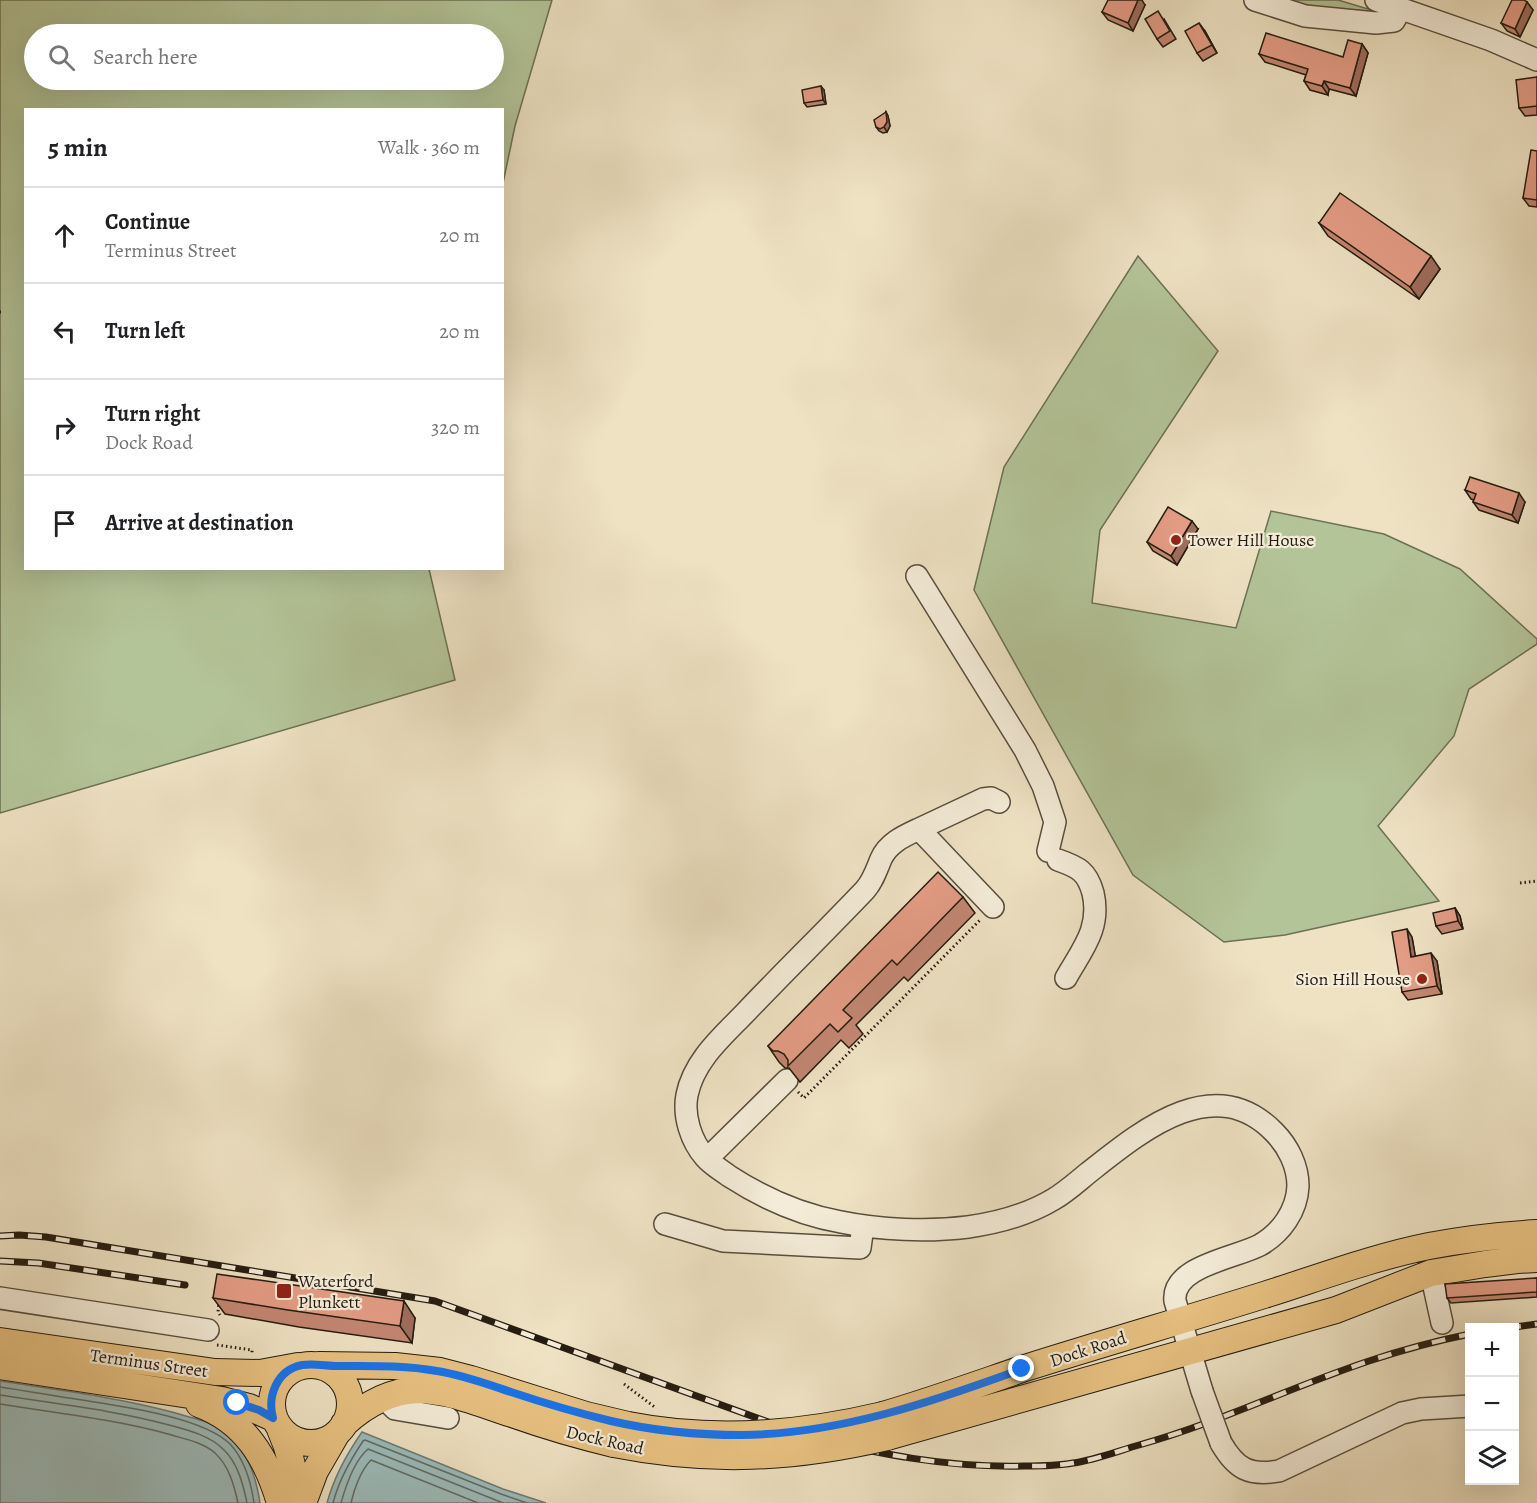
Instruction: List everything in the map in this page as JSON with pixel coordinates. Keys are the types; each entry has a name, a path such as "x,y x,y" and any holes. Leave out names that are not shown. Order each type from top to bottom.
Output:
{"main road":[{"name":"Dock Road","path":"318,1366 387,1365 440,1371 586,1415 621,1434 680,1454 753,1456 788,1454 831,1449 957,1392 1056,1359 1384,1258 1428,1246 1497,1235 1537,1233"},
{"name":"Dock Road","path":"885,1426 1190,1351 1336,1310 1431,1273 1485,1264 1537,1259"},
{"name":"Terminus Street","path":"0,1341 179,1368 230,1373 260,1373 318,1366"},
{"name":"Terminus Street","path":"0,1366 237,1403 259,1410 277,1424"},
{"path":"295,1503 292,1460 277,1424 271,1401 273,1391 285,1374 318,1366 326,1367 337,1374 347,1388 350,1412 346,1423 315,1471 303,1503"},
{"name":"Dock Road","path":"346,1423 383,1397 402,1391 422,1389 468,1400 545,1425 621,1434"},
{"path":"153,1390 204,1406 236,1424 263,1459 274,1482 280,1503"},
{"path":"277,1424 291,1438 304,1443 315,1443 324,1441 346,1423"}],"street":[{"path":"1255,0 1305,16 1376,23 1394,21 1401,9"},
{"path":"1376,0 1491,40 1537,60"},
{"path":"917,576 1025,750 1043,786 1055,822 1053,855 1078,868 1086,876 1091,886 1096,912 1093,928 1066,978"},
{"path":"999,802 991,798 983,799 919,829 887,849 866,890 703,1059 691,1083 686,1107 687,1121 693,1137 707,1159 736,1180 773,1200 815,1216 863,1226 968,1227 1006,1218 1055,1198 1139,1135 1177,1114 1190,1109 1216,1105 1240,1109 1269,1128 1284,1144 1296,1169 1298,1188 1296,1198 1287,1220 1280,1230 1268,1240 1256,1247 1200,1268 1180,1282 1174,1294 1202,1391 1221,1443 1235,1464 1251,1471 1266,1473 1280,1470 1402,1413 1421,1409 1465,1406"},
{"path":"954,812 969,827"},
{"path":"919,829 993,907"},
{"path":"707,1159 787,1080"},
{"path":"665,1224 723,1241 860,1248 863,1226"},
{"path":"1431,1273 1442,1323"},
{"path":"0,1298 215,1324"},
{"path":"383,1397 395,1408 448,1418"}],"path":[{"path":"1520,884 1537,881"},
{"path":"787,1080 804,1098 993,907"},
{"path":"215,1324 219,1299"},
{"path":"624,1384 661,1411"}],"green space":[{"path":"0,0 552,0 515,126 504,178 504,108 24,108 24,570 429,570 455,680 0,813"},
{"path":"1287,0 1338,0 1378,12 1311,8"},
{"path":"1138,256 1218,351 1100,530 1092,603 1236,628 1271,511 1384,534 1460,569 1537,639 1537,644 1469,689 1454,736 1378,826 1439,901 1285,935 1224,942 1133,875 974,590 1004,467"}],"water":[{"path":"0,1381 130,1402 212,1425 232,1438 244,1454 253,1473 260,1503 0,1503"},
{"path":"362,1432 503,1489 546,1503 327,1503 341,1466"}],"building":[{"path":"1108,0 1138,0 1128,23 1102,12"},
{"path":"1512,0 1527,2 1515,29 1501,23"},
{"path":"1158,11 1170,31 1157,39 1145,19"},
{"path":"1199,23 1212,45 1197,53 1185,31"},
{"path":"1266,33 1343,57 1348,40 1362,44 1350,88 1324,81 1322,86 1304,81 1308,69 1259,54"},
{"path":"1537,77 1537,106 1519,108 1516,80"},
{"path":"821,86 823,100 804,103 802,90"},
{"path":"886,112 887,122 884,127 880,129 876,127 874,120"},
{"path":"1531,150 1537,151 1537,200 1523,198"},
{"path":"1340,193 1431,256 1410,287 1319,223"},
{"path":"1470,477 1519,493 1512,515 1473,502 1476,494 1465,490"},
{"path":"1168,507 1192,521 1171,556 1147,542"},
{"path":"938,872 963,897 897,965 892,960 843,1010 852,1018 838,1032 830,1024 788,1066 788,1060 784,1054 773,1051 768,1046"},
{"path":"1455,908 1458,921 1436,926 1433,913"},
{"name":"Sion Hill House","path":"1407,929 1411,957 1431,953 1437,986 1402,992 1392,932"},
{"path":"217,1274 404,1301 400,1326 213,1298"},
{"path":"1537,1278 1537,1292 1447,1298 1445,1284"}],"railway":[{"path":"0,1236 46,1237 435,1301 804,1435 885,1454 968,1465 1048,1466 1090,1460 1197,1426 1369,1361 1465,1335"},
{"path":"0,1261 38,1263 185,1285"},
{"path":"1519,1326 1537,1324"}],"place":[{"name":"Tower Hill House","path":"1176,540"},
{"name":"Sion Hill House","path":"1422,979"},
{"name":"Waterford Plunkett","path":"284,1291"}],"route":[{"path":"237,1403 259,1410 273,1418 271,1401 273,1391 277,1383 291,1369 311,1364 395,1366 440,1371 586,1415 646,1428 744,1435 836,1425 883,1415 1022,1369"}]}
